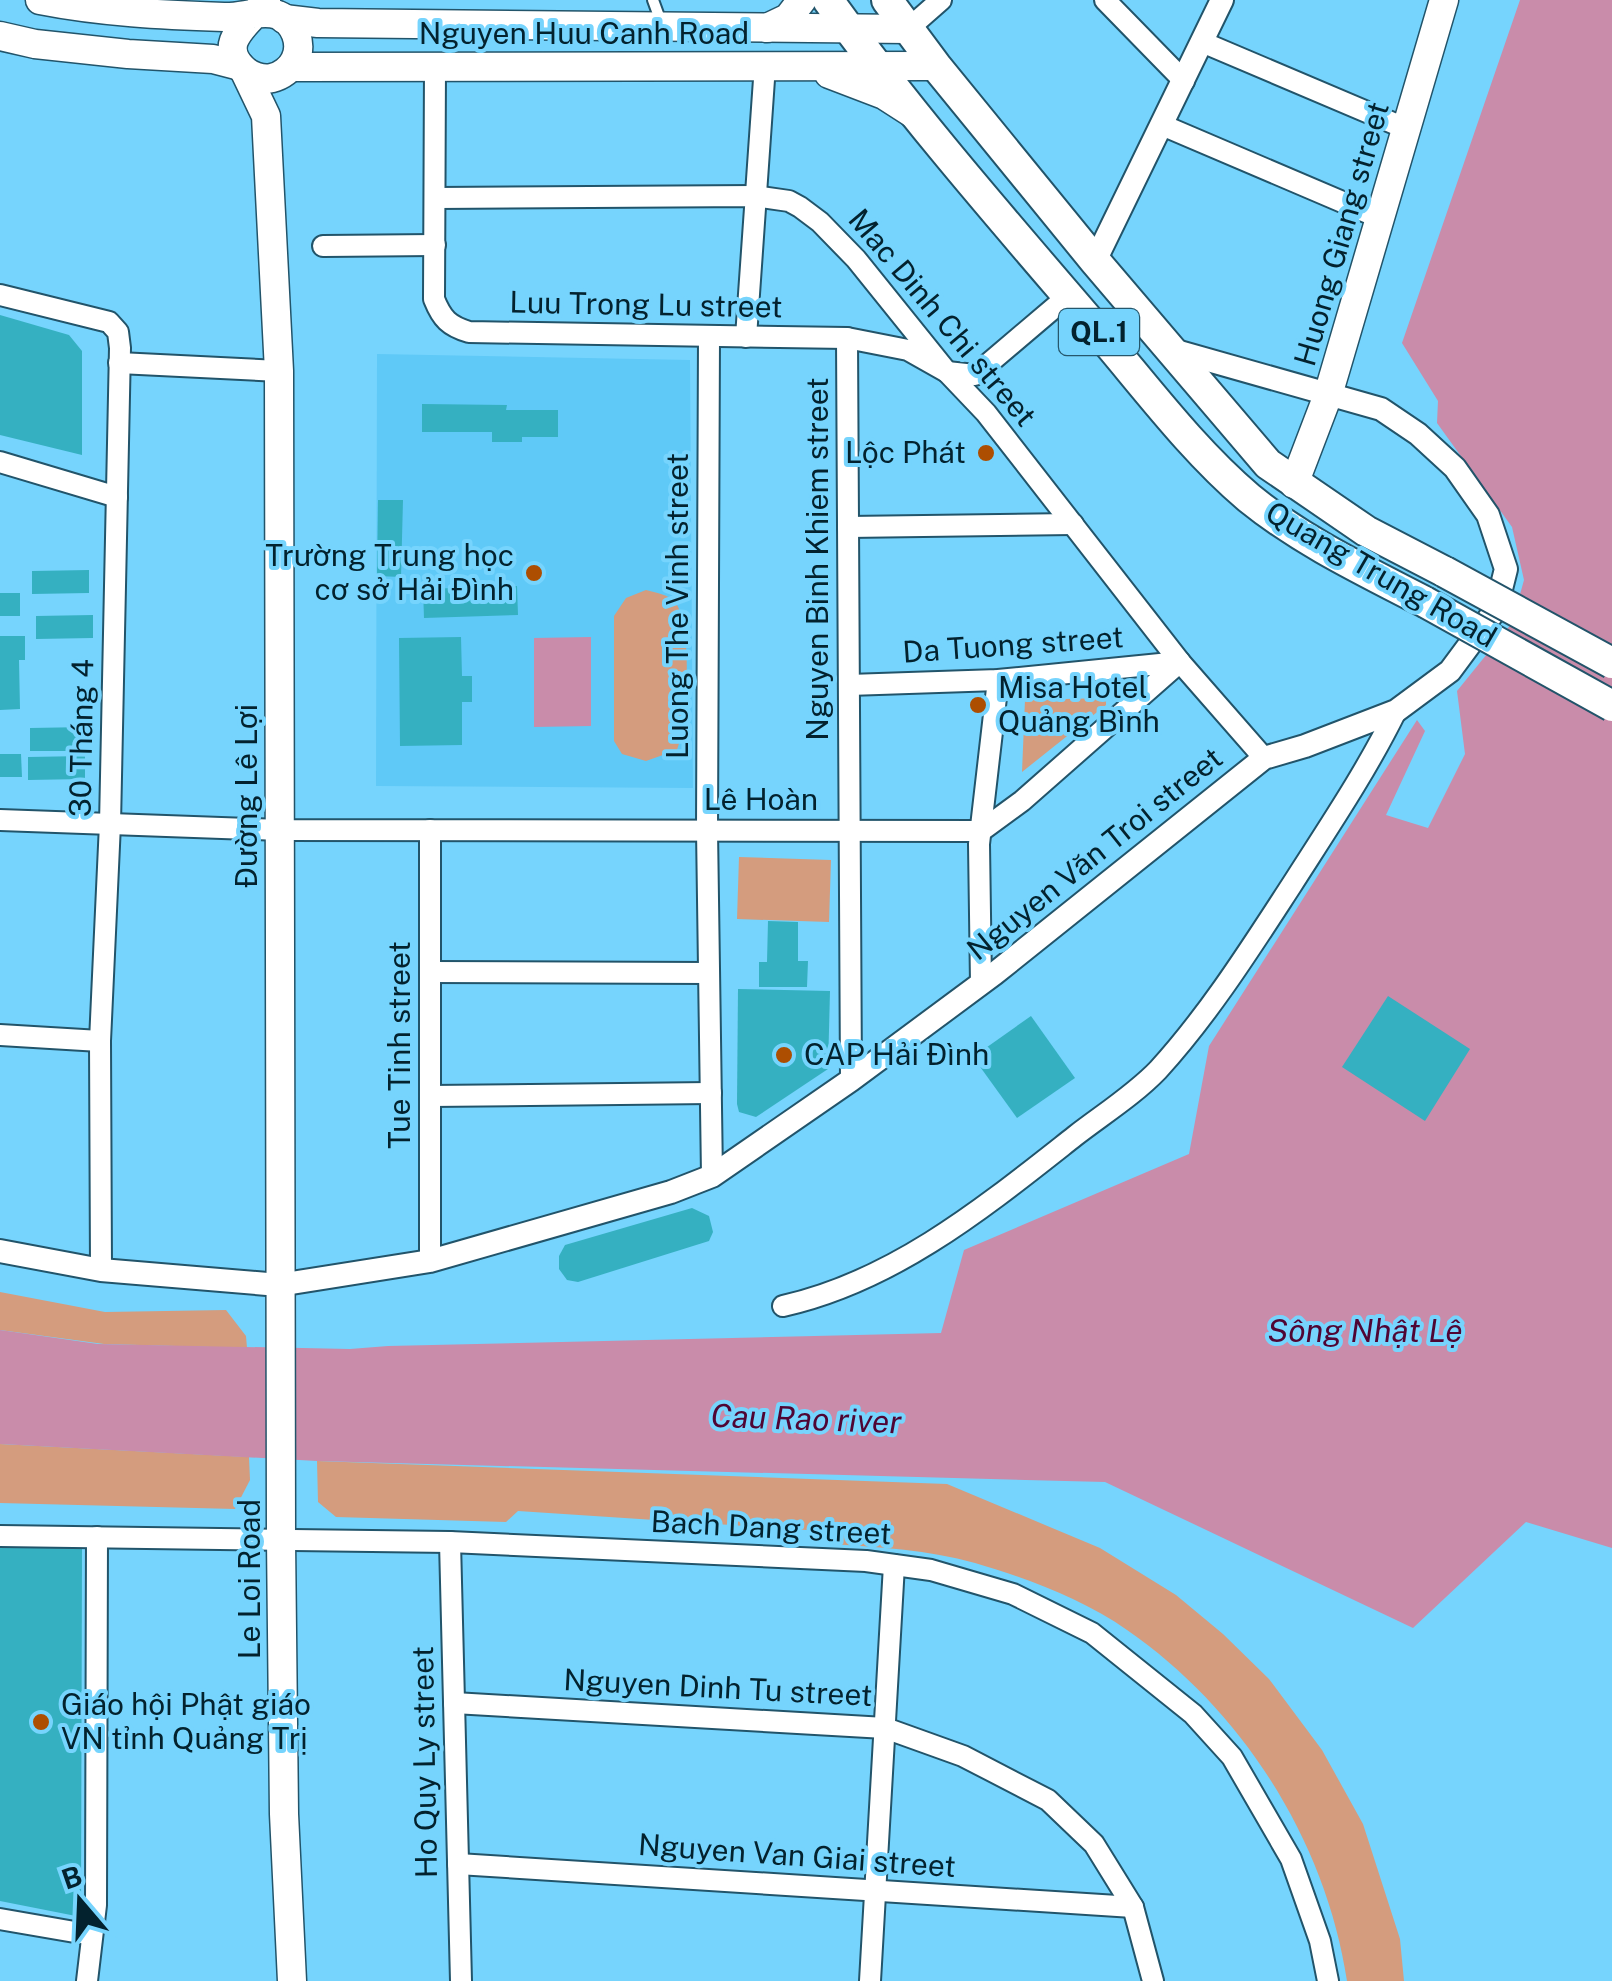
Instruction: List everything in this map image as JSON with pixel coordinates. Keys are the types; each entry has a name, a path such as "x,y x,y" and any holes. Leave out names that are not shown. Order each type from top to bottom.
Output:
{"main road":[{"name":"Nguyen Huu Canh Road","path":"40,0 230,18 270,8 318,23 908,29"},
{"path":"767,28 788,18 802,0"},
{"name":"Quang Trung Road","path":"828,0 923,122 1068,296 1186,434 1248,497 1348,563 1612,706"},
{"name":"Quang Trung Road","path":"887,0 1095,261 1268,464 1366,531 1612,663"},
{"name":"Huong Giang street","path":"1294,484 1328,395 1444,0"},
{"path":"0,36 35,44 213,59 263,78 286,71 296,59 298,38 270,8 246,20 234,39 234,51 242,68"},
{"path":"772,65 854,82 900,105 923,122"},
{"name":"Nguyen Huu Canh Road","path":"286,71 936,66"},
{"name":"Đường Lê Lợi","path":"242,68 266,116 279,372 282,1477"},
{"name":"Đường Lê Lợi","path":"266,116 286,71"},
{"path":"1068,296 1095,261"},
{"name":"Le Loi Road","path":"282,1477 284,1814 292,1981"}],"street":[{"path":"908,29 941,0"},
{"path":"1105,0 1184,81"},
{"path":"1095,261 1222,0"},
{"path":"1202,42 1406,129"},
{"path":"746,337 756,196 772,65"},
{"name":"Luu Trong Lu street","path":"435,68 434,299 450,326 470,332 847,338 908,350 947,372"},
{"path":"1162,126 1380,218"},
{"name":"Mac Dinh Chi street","path":"436,198 756,196 789,201 820,222 856,259 947,372 986,413 1180,662 1264,758"},
{"path":"323,246 435,245"},
{"name":"30 Tháng 4","path":"0,295 110,322 118,332 110,824 100,1041 101,1270"},
{"path":"947,372 975,374 1068,296"},
{"name":"Luong The Vinh street","path":"709,337 707,830 712,1176"},
{"name":"Nguyen Binh Khiem street","path":"847,338 851,1080"},
{"name":"Nguyen Văn Troi street","path":"0,1251 101,1270 279,1284 430,1260 671,1192 712,1176 981,984 1264,758 1306,746 1396,710 1450,670 1496,609 1506,569 1488,515 1455,468 1418,434 1381,410 1169,349"},
{"path":"119,363 279,372"},
{"path":"0,462 117,497"},
{"path":"848,528 1073,524"},
{"path":"981,830 1022,802 1180,662"},
{"name":"Da Tuong street","path":"849,685 998,680 1180,662"},
{"path":"981,984 981,830 998,680"},
{"path":"783,1306 824,1297 890,1268 1010,1187 1154,1074 1190,1033 1258,937 1372,761 1396,710"},
{"name":"Lê Hoàn","path":"0,820 280,830 981,830"},
{"name":"Tue Tinh street","path":"430,830 430,1260"},
{"path":"430,972 709,972"},
{"path":"0,1035 100,1041"},
{"path":"430,1096 711,1093"},
{"name":"Bach Dang street","path":"0,1536 450,1542 866,1560 931,1570 1013,1594 1092,1632 1193,1714 1232,1756 1291,1859 1320,1941 1328,1981"},
{"path":"87,1981 96,1904 96,1538"},
{"name":"Ho Quy Ly street","path":"450,1542 461,1981"},
{"path":"870,1981 894,1564"},
{"name":"Nguyen Dinh Tu street","path":"454,1703 885,1728 963,1756 1048,1800 1094,1844 1133,1907 1152,1981"},
{"name":"Nguyen Van Giai street","path":"458,1864 1133,1907"},
{"path":"0,1919 92,1935"}],"lane":[{"path":"653,0 662,27"}],"shaded area":[{"name":"Trường Trung học cơ sở Hải Đình","path":"377,354 690,360 693,788 376,786"},
{"path":"646,590 672,599 681,614 687,674 677,750 646,761 622,754 614,741 614,616 626,598"},
{"path":"1106,698 1106,705 1022,772 1025,700"},
{"path":"739,857 831,860 829,922 737,919"},
{"path":"0,1292 105,1312 226,1310 246,1336 247,1348 104,1344 0,1330"},
{"path":"0,1444 249,1457 250,1480 235,1509 0,1503"},
{"path":"317,1461 947,1484 1100,1548 1176,1595 1223,1634 1269,1679 1322,1750 1363,1824 1400,1939 1404,1981 1347,1981 1320,1879 1273,1783 1207,1699 1169,1662 1127,1630 1073,1599 975,1563 904,1550 832,1544 822,1531 518,1511 506,1522 336,1517 318,1502"}],"water":[{"name":"Sông Nhật Lệ","path":"1520,0 1612,0 1612,1548 1526,1522 1413,1628 1105,1482 317,1461 0,1444 0,1330 98,1344 350,1349 941,1333 964,1250 1189,1154 1209,1046 1417,720 1425,731 1386,815 1428,828 1465,754 1457,691 1512,623 1524,580 1512,527 1437,423 1438,401 1402,343"},
{"path":"591,637 591,726 534,727 534,638"}],"building":[{"path":"0,315 69,335 82,351 82,455 0,435"},
{"path":"422,404 558,410 558,437 492,442 492,432 422,432"},
{"path":"378,500 403,500 401,577 377,576"},
{"path":"89,570 89,593 32,594 32,571"},
{"path":"517,586 518,615 424,618 423,589"},
{"path":"0,593 20,593 20,616 0,616"},
{"path":"93,615 93,638 36,639 36,616"},
{"path":"0,636 25,636 25,660 19,660 20,709 0,710"},
{"path":"461,637 462,676 472,676 472,702 462,702 462,745 400,746 399,638"},
{"path":"87,727 87,751 30,751 30,728"},
{"path":"0,754 21,754 22,777 0,777"},
{"path":"85,756 85,779 28,780 28,757"},
{"path":"768,921 798,922 798,961 808,961 807,987 759,987 759,962 767,962"},
{"name":"CAP Hải Đình","path":"738,989 830,991 828,1069 756,1117 739,1112 737,1104"},
{"path":"1388,996 1470,1049 1425,1121 1342,1067"},
{"path":"1031,1016 1075,1078 1017,1118 973,1057"},
{"path":"692,1208 709,1216 713,1232 709,1241 578,1282 567,1280 559,1269 559,1256 565,1245"},
{"name":"Giáo hội Phật giáo VN tỉnh Quảng Trị","path":"0,1542 82,1542 81,1917 0,1901"}],"place":[{"name":"Lộc Phát","path":"986,453"},
{"name":"Trường Trung học cơ sở Hải Đình","path":"534,573"},
{"name":"Misa Hotel Quảng Bình","path":"978,705"},
{"name":"CAP Hải Đình","path":"784,1055"},
{"name":"Giáo hội Phật giáo VN tỉnh Quảng Trị","path":"41,1722"}],"water label":[{"name":"Cau Rao river","path":"806,1419"}]}
